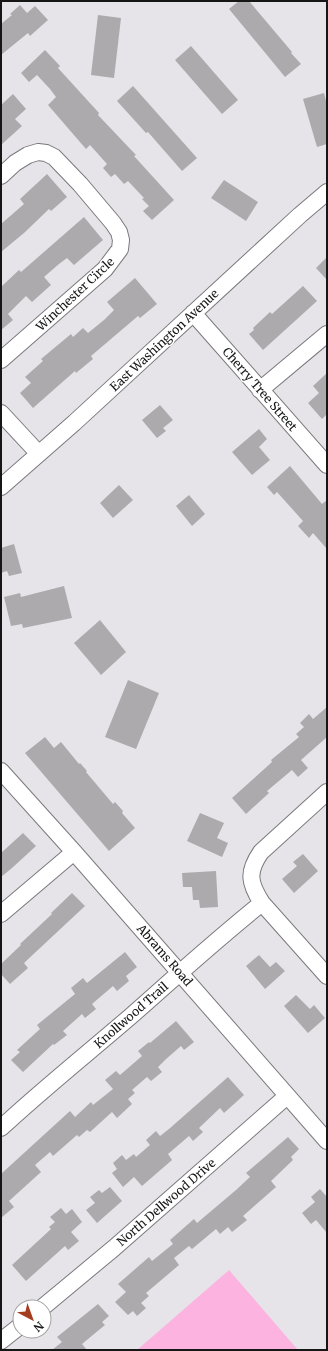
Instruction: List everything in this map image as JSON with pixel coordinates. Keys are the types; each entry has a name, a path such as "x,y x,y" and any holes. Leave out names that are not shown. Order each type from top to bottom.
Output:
{"street":[{"name":"Winchester Circle","path":"1,176 15,163 28,155 38,152 46,153 54,157 80,184 113,223 119,232 121,240 120,250 104,270 1,360"},
{"name":"East Washington Avenue","path":"1,487 327,192"},
{"name":"Cherry Tree Street","path":"193,314 327,465"},
{"path":"260,390 327,334"},
{"path":"1,413 39,454"},
{"name":"Abrams Road","path":"1,771 74,852 327,1141"},
{"path":"327,792 261,852 254,861 251,870 251,878 256,893 262,903 327,976"},
{"path":"1,914 74,852"},
{"name":"Knollwood Trail","path":"1,1128 37,1095 212,944 262,903"},
{"name":"North Dellwood Drive","path":"52,1300 114,1248 287,1096"},
{"path":"1,1341 12,1332"}],"shaded area":[{"path":"229,1270 298,1350 137,1350"}],"building":[{"path":"239,1 249,1 301,64 285,77 229,9"},
{"path":"20,5 27,13 35,6 48,20 30,36 28,33 1,55 1,24 12,15 10,14"},
{"path":"98,15 121,18 114,78 91,75"},
{"path":"191,46 238,100 222,114 175,60"},
{"path":"45,50 60,66 58,68 99,113 98,115 136,155 134,156 174,200 152,220 143,211 149,206 142,199 144,198 128,181 124,184 115,174 111,177 103,168 107,164 90,145 86,149 48,105 56,97 50,89 37,75 29,82 21,73"},
{"path":"133,86 197,158 182,171 148,132 146,133 117,101"},
{"path":"324,93 327,105 327,144 317,147 303,99"},
{"path":"13,94 26,109 15,119 22,126 1,145 1,105"},
{"path":"47,174 67,197 51,211 49,209 1,252 1,224 24,204 20,199"},
{"path":"224,180 258,202 246,221 211,198"},
{"path":"84,217 103,240 74,265 67,258 44,277 51,285 32,302 26,296 8,314 13,320 1,330 1,287 19,270 21,272"},
{"path":"327,257 327,280 316,268"},
{"path":"135,278 157,304 140,318 138,316 91,356 93,359 76,373 75,371 33,408 20,393 31,383 25,377 43,361 41,359 71,334 73,337 83,328 88,333 104,320 114,310 107,302"},
{"path":"303,286 317,301 263,350 249,334 254,330 253,328 270,312 272,314"},
{"path":"327,373 327,414 322,419 308,403 319,393 313,386"},
{"path":"160,405 173,420 163,428 166,431 157,438 142,420"},
{"path":"259,429 267,439 259,447 270,460 252,475 232,452"},
{"path":"290,466 322,504 327,500 327,549 313,533 309,538 298,526 303,521 277,492 274,495 267,487"},
{"path":"119,485 133,500 113,518 100,503"},
{"path":"189,495 205,514 192,526 176,506"},
{"path":"14,544 22,573 9,576 7,571 1,573 1,548"},
{"path":"64,586 72,618 23,628 22,624 11,626 4,597 20,593 21,597"},
{"path":"100,620 126,652 101,675 74,643"},
{"path":"128,680 159,693 136,749 105,737"},
{"path":"327,707 327,737 301,760 308,768 298,777 292,770 267,791 269,793 246,814 232,798 272,762 271,760 299,737 296,734 304,727 300,723 309,714 313,719"},
{"path":"45,737 54,748 61,742 79,764 80,763 87,771 86,772 113,804 115,802 123,811 122,813 135,828 109,851 25,753"},
{"path":"200,813 224,823 217,838 228,843 222,857 187,841"},
{"path":"23,833 36,846 1,877 1,853"},
{"path":"303,854 318,871 294,893 282,879 297,866 293,862"},
{"path":"216,871 218,907 200,908 199,900 193,900 192,887 183,887 182,873"},
{"path":"72,893 85,906 24,963 28,968 10,984 1,974 1,964"},
{"path":"125,952 137,967 126,976 129,981 117,991 113,986 92,1004 96,1009 85,1018 82,1014 63,1031 67,1035 54,1045 53,1044 23,1072 11,1060 20,1052 17,1050 40,1029 37,1025 75,994 71,988 83,978 87,983"},
{"path":"259,955 270,967 276,962 285,971 265,989 246,966"},
{"path":"296,995 310,1009 314,1005 325,1018 308,1033 284,1006"},
{"path":"176,1021 194,1042 184,1050 181,1046 158,1067 162,1072 151,1081 147,1077 132,1090 135,1093 128,1099 132,1104 117,1118 112,1112 90,1132 87,1130 79,1137 77,1135 53,1156 50,1152 35,1165 41,1172 9,1201 14,1207 1,1218 1,1174 70,1111 75,1117 91,1102 93,1105 113,1089 105,1080 116,1071 120,1075 142,1056 138,1051"},
{"path":"228,1077 244,1095 224,1113 220,1108 199,1128 203,1132 193,1141 189,1136 168,1154 172,1160 142,1186 134,1177 123,1187 112,1173 117,1169 113,1163 122,1155 126,1160 134,1154 136,1157 150,1145 146,1140 156,1131 160,1136"},
{"path":"288,1137 299,1149 291,1157 293,1160 271,1181 276,1187 243,1216 247,1220 232,1232 228,1227 220,1234 216,1229 192,1249 189,1246 174,1258 179,1265 146,1293 149,1296 141,1303 146,1308 137,1316 133,1311 128,1315 115,1302 126,1292 118,1284 149,1257 152,1261 173,1244 170,1240 194,1219 197,1223 236,1190 250,1177 246,1173"},
{"path":"110,1187 122,1201 97,1223 86,1210 95,1203 90,1197 99,1190 102,1193"},
{"path":"320,1189 327,1197 327,1233 316,1220 311,1224 302,1213 315,1202 311,1197"},
{"path":"61,1208 66,1214 72,1209 82,1222 71,1232 79,1241 68,1250 65,1246 26,1281 12,1265 51,1229 49,1227 55,1222 50,1217"},
{"path":"98,1304 109,1316 102,1322 105,1325 82,1344 87,1350 52,1350 62,1342 57,1337"}]}
